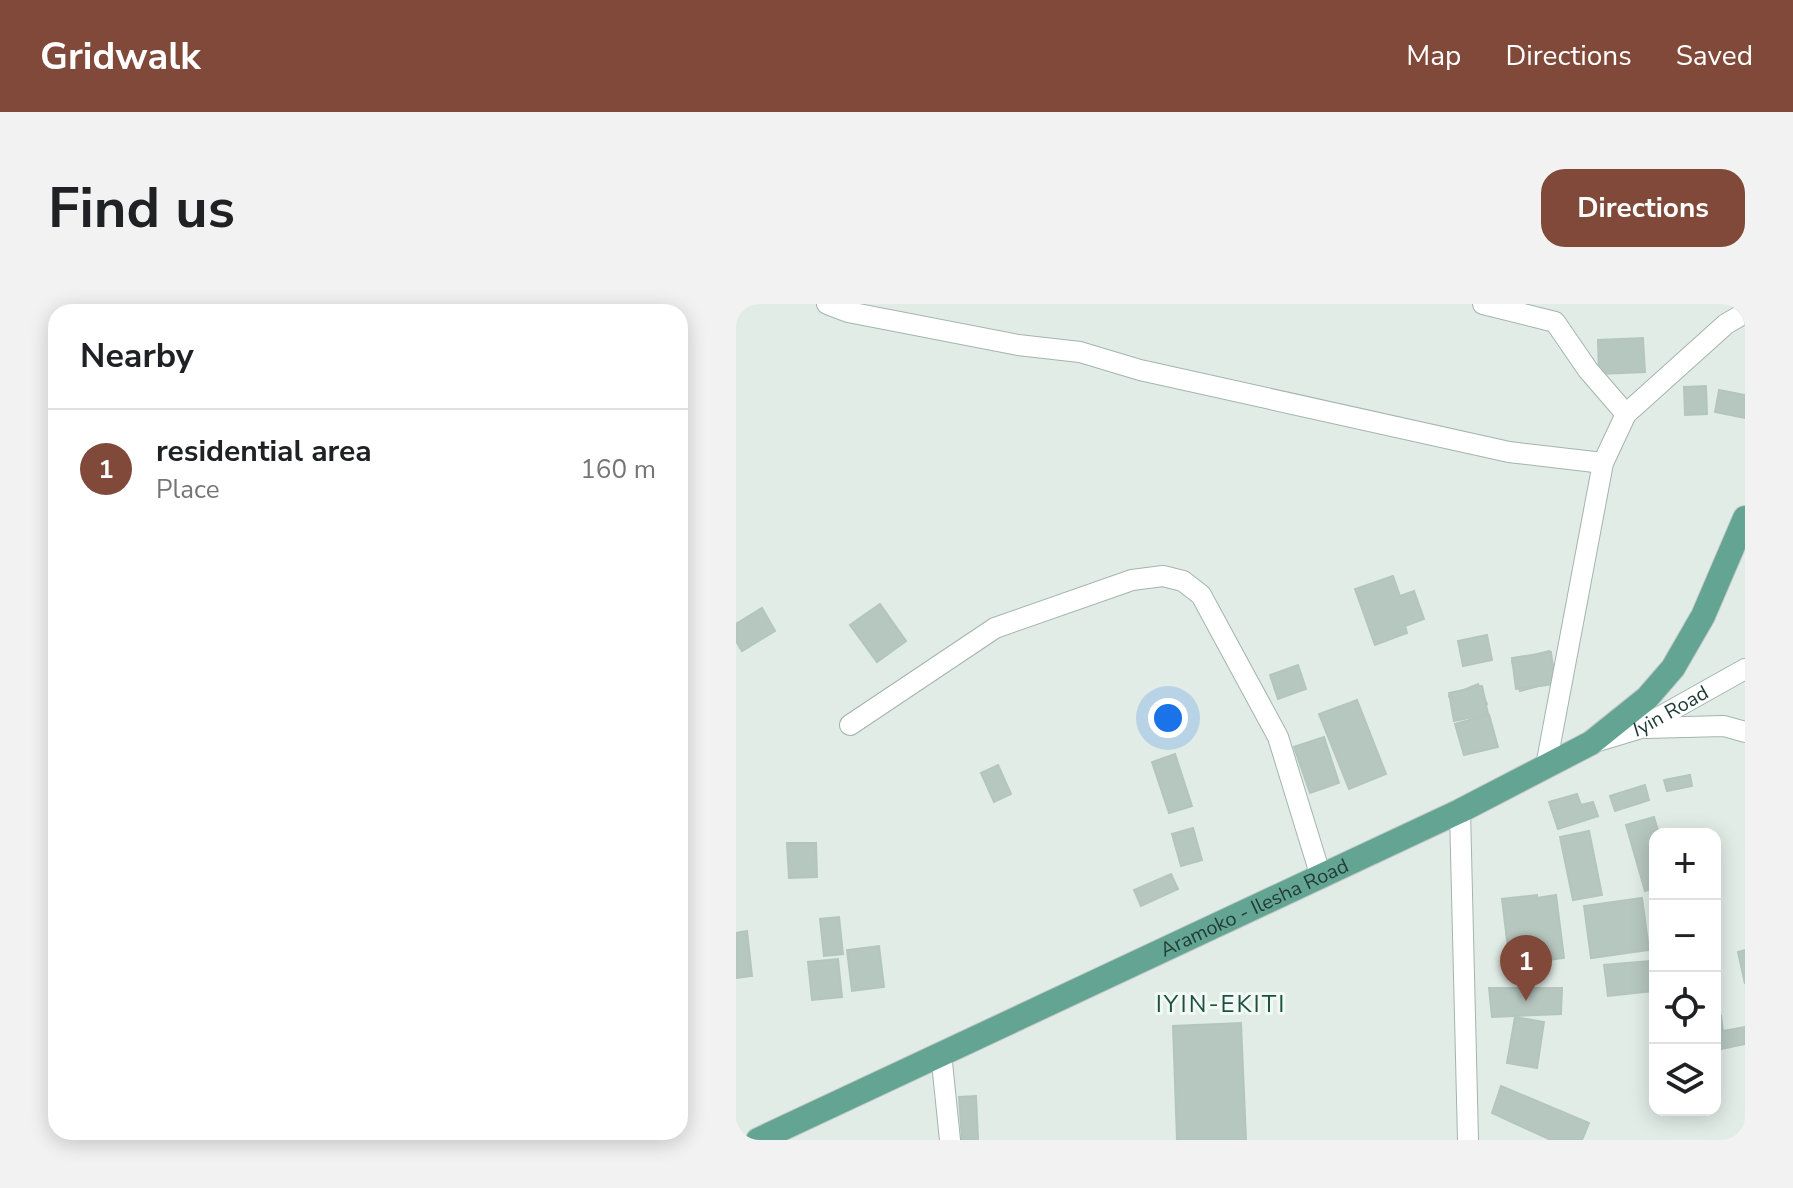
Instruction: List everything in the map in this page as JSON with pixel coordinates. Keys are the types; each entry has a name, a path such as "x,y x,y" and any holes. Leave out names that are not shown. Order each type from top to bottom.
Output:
{"main road":[{"name":"Aramoko - Ilesha Road","path":"758,1140 1460,811 1591,743 1647,698 1673,668 1703,616 1745,518"}],"street":[{"path":"827,304 848,312 1018,345 1080,352 1140,370 1509,452 1603,463"},
{"path":"1483,304 1552,313 1588,370 1626,414"},
{"path":"1546,766 1603,463 1626,414 1726,324 1745,313"},
{"path":"850,725 995,628 1132,580 1163,576 1183,581 1201,595 1278,737 1321,877"},
{"name":"Iyin Road","path":"1591,743 1638,729 1745,669"},
{"path":"1638,729 1724,726 1745,732"},
{"path":"1460,811 1468,1140"},
{"path":"941,1053 950,1140"}],"building":[{"path":"1643,338 1645,372 1599,374 1598,340"},
{"path":"1706,386 1707,414 1685,415 1684,387"},
{"path":"1719,390 1745,395 1745,418 1715,412"},
{"path":"1393,576 1400,596 1414,591 1424,619 1405,626 1407,633 1375,645 1355,589"},
{"path":"880,604 906,641 877,662 850,625"},
{"path":"762,608 775,631 742,651 736,641 736,624"},
{"path":"1487,635 1492,660 1463,666 1458,641"},
{"path":"1549,651 1557,681 1520,691 1512,661"},
{"path":"1551,652 1555,684 1516,689 1512,658"},
{"path":"1298,665 1306,689 1278,699 1270,675"},
{"path":"1478,684 1487,704 1474,717 1457,714 1449,696"},
{"path":"1482,686 1488,714 1454,721 1449,693"},
{"path":"1357,700 1386,774 1349,789 1319,714"},
{"path":"1489,715 1497,746 1464,754 1456,724"},
{"path":"1489,715 1498,747 1464,755 1455,724"},
{"path":"1324,737 1339,783 1310,793 1294,747"},
{"path":"1175,754 1192,806 1169,813 1152,762"},
{"path":"998,765 1011,794 994,802 981,773"},
{"path":"1690,775 1692,786 1667,791 1664,780"},
{"path":"1645,785 1649,800 1615,811 1610,796"},
{"path":"1577,794 1581,805 1593,802 1598,816 1558,829 1549,802"},
{"path":"1654,817 1657,828 1649,828 1649,890 1645,891 1626,825"},
{"path":"1193,828 1202,860 1181,866 1172,834"},
{"path":"1589,831 1602,895 1573,900 1560,837"},
{"path":"787,843 816,843 817,877 789,878"},
{"path":"1171,874 1178,889 1141,906 1134,890"},
{"path":"1537,895 1537,898 1556,895 1564,958 1510,965 1502,899"},
{"path":"1642,898 1649,950 1591,958 1584,906"},
{"path":"839,917 843,954 824,956 820,919"},
{"path":"747,931 752,976 736,978 736,933"},
{"path":"879,946 884,987 852,991 847,950"},
{"path":"1745,950 1745,984 1738,952"},
{"path":"838,959 842,997 812,1000 808,962"},
{"path":"1649,961 1649,991 1608,996 1604,965"},
{"path":"1489,988 1562,988 1561,1014 1492,1017"},
{"path":"1721,1016 1723,1031 1745,1027 1745,1044 1721,1049"},
{"path":"1515,1017 1544,1022 1537,1068 1507,1063"},
{"path":"1241,1023 1246,1140 1177,1140 1173,1026"},
{"path":"1501,1086 1589,1123 1582,1140 1551,1140 1492,1113"},
{"path":"976,1096 978,1140 962,1140 959,1097"}],"place":[{"name":"residential area","path":"1526,1001"}],"district":[{"name":"IYIN-EKITI","path":"1221,1004"}]}
